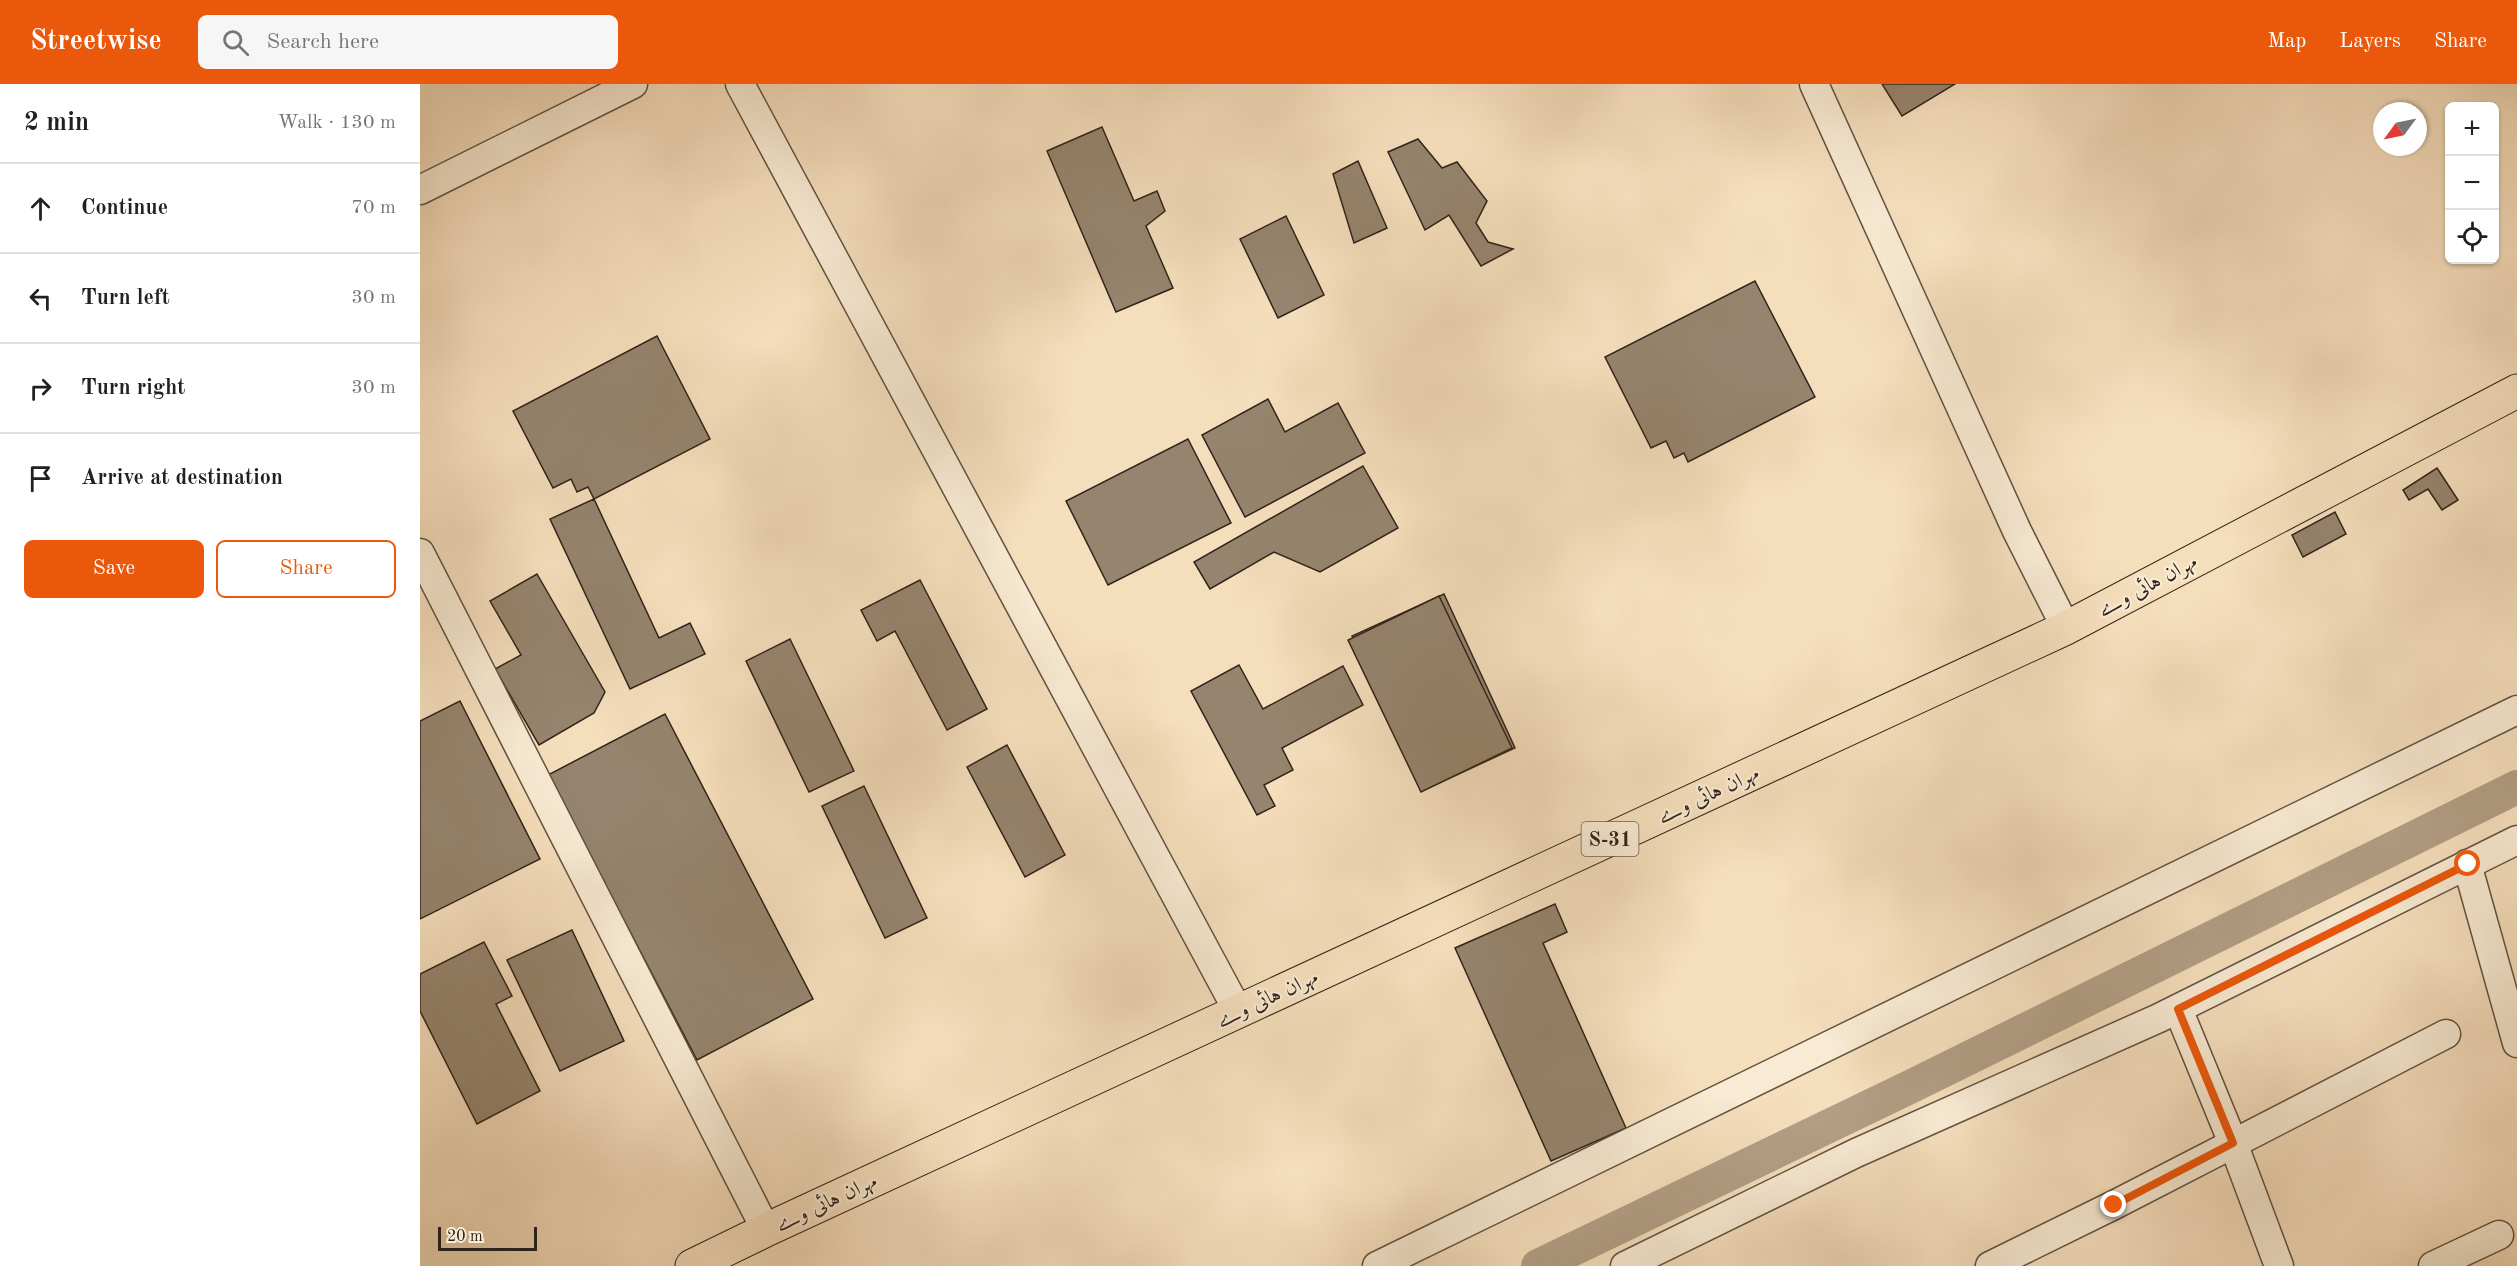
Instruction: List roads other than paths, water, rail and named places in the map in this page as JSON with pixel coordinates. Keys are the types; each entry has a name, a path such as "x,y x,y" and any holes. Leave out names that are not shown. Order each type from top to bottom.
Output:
{"main road":[{"name":"مہران ہائی وے","path":"692,1266 2066,628 2517,391"}],"street":[{"path":"420,190 633,84"},
{"path":"740,84 1238,1011"},
{"path":"1814,84 2017,531 2066,628"},
{"path":"420,553 766,1230"},
{"path":"1377,1266 2517,710"},
{"path":"1625,1266 1856,1153 2178,1009 2517,840"},
{"path":"2468,864 2517,1043"},
{"path":"2178,1009 2233,1143 2279,1266"},
{"path":"1990,1266 2114,1205 2446,1034"},
{"path":"2433,1266 2499,1235"}],"waterway":[{"path":"1538,1266 1912,1086 2517,787"}]}
